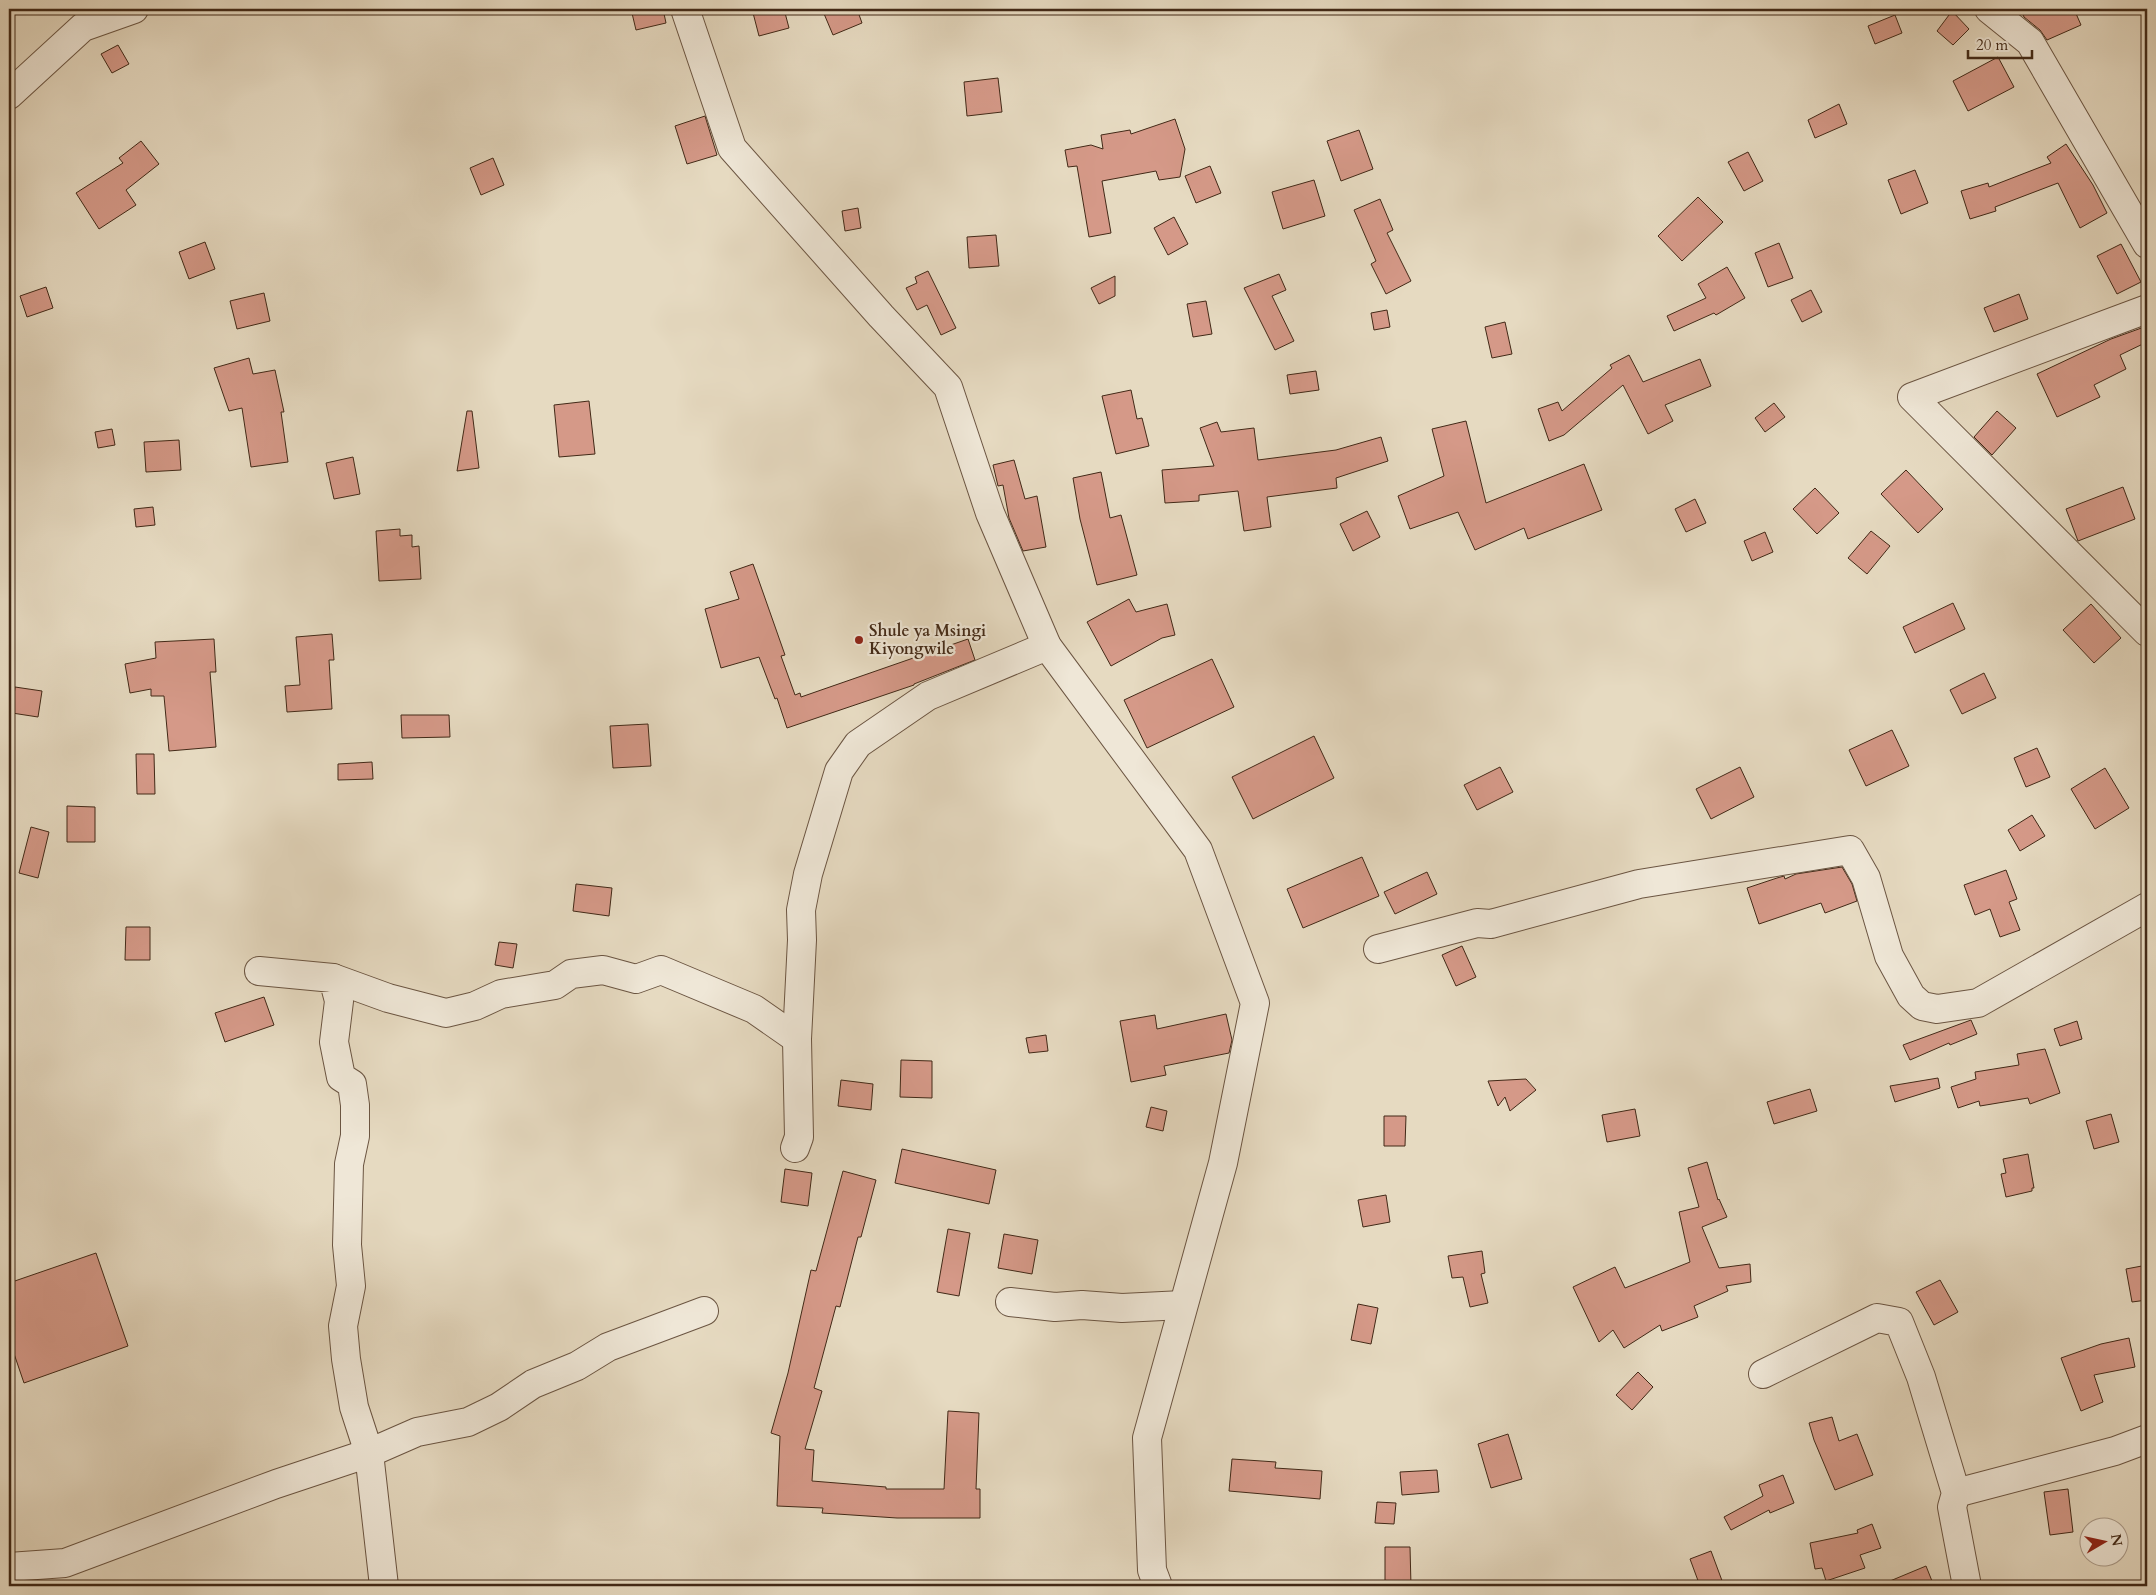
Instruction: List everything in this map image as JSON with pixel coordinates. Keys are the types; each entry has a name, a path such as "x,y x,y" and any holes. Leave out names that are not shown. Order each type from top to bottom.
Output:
{"street":[{"path":"9,95 83,27 134,9"},
{"path":"685,9 732,148 880,316 948,388 990,513 1047,646 1198,850 1255,1003 1222,1163 1147,1438 1152,1570 1158,1586"},
{"path":"1989,9 2030,42 2147,244"},
{"path":"2147,309 1912,397 2147,632"},
{"path":"795,1148 799,1137 797,1039 802,940 801,910 808,874 839,771 858,744 928,696 1047,646"},
{"path":"1378,949 1477,923 1491,924 1639,884 1850,850 1866,878 1890,956 1911,996 1922,1006 1937,1009 1978,1003 2147,907"},
{"path":"259,971 332,978 388,998 446,1013 475,1006 501,994 555,985 571,974 603,970 636,979 661,970 754,1009 797,1039"},
{"path":"332,978 339,1000 334,1042 341,1077 352,1084 356,1105 355,1136 349,1164 348,1245 351,1286 343,1326 354,1407 369,1453 384,1586"},
{"path":"1010,1302 1055,1307 1082,1305 1122,1308 1183,1305"},
{"path":"9,1568 65,1564 276,1484 369,1453 417,1432 468,1422 500,1407 533,1384 577,1366 608,1347 704,1310"},
{"path":"1764,1374 1877,1318 1899,1322 1921,1377 1956,1493 1952,1507 1966,1586"},
{"path":"1956,1493 2115,1451 2147,1439"}],"building":[{"path":"631,9 663,9 666,23 636,30"},
{"path":"752,9 784,9 789,28 759,36"},
{"path":"822,9 857,9 862,23 833,35"},
{"path":"2020,9 2074,9 2081,25 2047,40 2040,30 2024,17"},
{"path":"1952,11 1969,29 1953,45 1937,31"},
{"path":"1895,15 1902,33 1875,44 1868,26"},
{"path":"118,45 129,64 112,73 101,54"},
{"path":"1998,57 2014,87 1968,111 1953,81"},
{"path":"998,78 1002,112 967,116 964,82"},
{"path":"1839,104 1847,124 1815,138 1808,120"},
{"path":"705,116 717,155 687,164 675,126"},
{"path":"1175,119 1185,149 1180,177 1159,180 1156,171 1102,181 1111,233 1089,237 1077,166 1068,167 1065,150 1091,145 1103,149 1101,135 1130,130 1131,134"},
{"path":"1359,130 1373,169 1341,181 1327,141"},
{"path":"141,141 159,164 126,190 136,205 99,229 76,193 123,163 119,158"},
{"path":"2066,144 2093,185 2107,213 2080,228 2058,183 1995,207 1996,211 1970,219 1961,191 1988,183 1989,187 2051,163 2047,157"},
{"path":"1748,152 1763,181 1744,191 1728,162"},
{"path":"493,158 504,185 481,195 470,168"},
{"path":"1210,166 1221,193 1196,203 1185,176"},
{"path":"1915,170 1928,203 1901,214 1888,180"},
{"path":"1314,180 1325,216 1283,229 1272,192"},
{"path":"1698,197 1723,222 1682,261 1658,236"},
{"path":"1380,199 1393,230 1387,233 1411,281 1386,294 1371,264 1376,261 1354,210"},
{"path":"858,208 861,228 845,231 842,211"},
{"path":"1174,217 1188,244 1168,255 1154,228"},
{"path":"996,235 999,266 969,268 967,237"},
{"path":"205,242 215,269 189,279 179,252"},
{"path":"1779,243 1793,278 1768,287 1755,253"},
{"path":"2121,244 2141,282 2117,294 2097,256"},
{"path":"1727,267 1745,298 1716,315 1714,313 1674,331 1667,316 1706,298 1698,284"},
{"path":"928,271 956,328 941,335 927,305 917,310 906,288 917,283 915,277"},
{"path":"1279,274 1286,290 1272,296 1294,341 1275,350 1244,288"},
{"path":"1115,276 1115,296 1099,304 1091,288"},
{"path":"46,287 53,308 27,317 20,296"},
{"path":"1811,290 1822,312 1802,322 1791,300"},
{"path":"264,293 270,321 237,329 230,301"},
{"path":"2019,294 2028,319 1994,332 1984,308"},
{"path":"1206,301 1212,334 1193,337 1187,304"},
{"path":"1387,310 1390,327 1374,330 1371,313"},
{"path":"1505,322 1512,354 1492,358 1485,327"},
{"path":"2147,326 2147,342 2120,355 2126,369 2094,385 2100,397 2057,417 2037,374 2111,339"},
{"path":"1629,355 1643,382 1700,359 1711,386 1665,405 1673,421 1648,434 1623,385 1564,435 1549,441 1538,409 1558,402 1562,411 1612,368 1610,365"},
{"path":"249,358 253,374 275,370 284,412 281,412 288,462 251,467 242,408 229,411 214,368"},
{"path":"1316,371 1319,390 1290,394 1287,375"},
{"path":"1131,390 1137,419 1142,418 1149,446 1116,454 1102,396"},
{"path":"589,401 595,454 559,457 554,405"},
{"path":"1774,403 1785,417 1765,432 1755,418"},
{"path":"467,411 472,411 479,468 457,471"},
{"path":"1997,411 2016,428 1992,455 1974,437"},
{"path":"1466,421 1486,503 1584,464 1602,510 1528,539 1524,528 1475,550 1458,512 1410,529 1398,496 1444,476 1432,429"},
{"path":"1217,422 1221,432 1254,428 1258,460 1336,450 1381,437 1388,461 1336,478 1337,488 1267,497 1271,527 1244,531 1238,491 1199,495 1199,501 1165,503 1162,470 1214,466 1200,428"},
{"path":"112,429 115,445 98,448 95,432"},
{"path":"179,440 181,470 146,472 144,442"},
{"path":"353,457 360,494 334,499 326,463"},
{"path":"1014,460 1025,499 1037,496 1046,547 1023,551 1009,518 1003,485 998,486 993,465"},
{"path":"1906,470 1943,509 1918,533 1881,494"},
{"path":"1101,472 1110,518 1121,515 1137,575 1097,585 1080,519 1073,478"},
{"path":"2123,487 2135,519 2078,541 2066,509"},
{"path":"1815,488 1839,513 1817,534 1793,509"},
{"path":"1695,499 1706,523 1686,532 1675,509"},
{"path":"153,507 155,525 136,527 134,509"},
{"path":"1367,511 1380,537 1353,551 1340,524"},
{"path":"400,529 400,536 412,535 412,547 419,546 421,579 379,581 376,531"},
{"path":"1871,531 1890,546 1867,574 1848,558"},
{"path":"1765,532 1773,552 1752,561 1744,541"},
{"path":"753,564 785,655 781,656 795,695 800,693 801,697 968,639 975,660 914,685 787,728 777,698 775,699 759,657 721,668 705,609 739,599 730,572"},
{"path":"1129,599 1136,612 1167,604 1175,635 1162,638 1111,666 1087,622"},
{"path":"1953,603 1965,629 1915,653 1903,627"},
{"path":"2091,604 2121,638 2094,663 2063,630"},
{"path":"332,634 334,660 329,660 332,709 287,712 285,686 300,685 296,637"},
{"path":"214,639 216,672 210,672 216,747 169,751 164,696 151,696 151,689 130,693 125,664 156,658 155,642"},
{"path":"1212,659 1234,707 1147,748 1124,700"},
{"path":"1984,673 1996,698 1962,714 1950,690"},
{"path":"15,687 42,691 38,717 12,713"},
{"path":"401,715 449,715 450,737 402,738"},
{"path":"648,724 651,766 613,768 610,726"},
{"path":"1892,730 1909,766 1866,786 1849,750"},
{"path":"1314,736 1334,778 1253,819 1232,777"},
{"path":"2037,748 2050,777 2026,787 2014,758"},
{"path":"136,754 154,754 155,794 137,794"},
{"path":"372,762 373,779 338,780 338,764"},
{"path":"1500,767 1513,792 1477,810 1464,785"},
{"path":"1740,767 1754,797 1711,819 1696,789"},
{"path":"2105,768 2129,808 2095,829 2071,789"},
{"path":"67,806 95,807 95,842 67,842"},
{"path":"2032,815 2045,836 2020,851 2008,830"},
{"path":"31,827 49,832 38,878 19,873"},
{"path":"1362,857 1379,896 1303,928 1287,889"},
{"path":"1842,867 1852,884 1857,901 1825,913 1821,903 1759,924 1747,888 1784,876 1785,879 1796,874"},
{"path":"2006,870 2017,899 2009,902 2020,930 2000,937 1990,909 1975,915 1964,885"},
{"path":"1427,872 1437,894 1395,914 1384,892"},
{"path":"576,884 612,888 609,916 573,911"},
{"path":"126,927 150,927 150,960 125,960"},
{"path":"499,942 517,944 513,968 495,965"},
{"path":"1462,946 1476,977 1456,986 1442,955"},
{"path":"264,997 274,1025 225,1042 215,1013"},
{"path":"1226,1014 1232,1040 1229,1053 1164,1066 1166,1075 1131,1082 1120,1021 1155,1015 1157,1029"},
{"path":"1971,1020 1977,1034 1950,1045 1949,1043 1910,1060 1903,1045"},
{"path":"2077,1021 2082,1039 2060,1046 2054,1029"},
{"path":"1046,1035 1048,1051 1029,1053 1026,1038"},
{"path":"2045,1049 2060,1093 2030,1104 2028,1098 1980,1106 1979,1101 1958,1108 1951,1087 1976,1079 1975,1072 2019,1065 2017,1054"},
{"path":"901,1060 932,1061 932,1098 900,1097"},
{"path":"1938,1078 1940,1088 1895,1102 1890,1086"},
{"path":"1526,1079 1536,1090 1510,1111 1505,1097 1498,1106 1488,1081"},
{"path":"841,1080 873,1084 871,1110 838,1106"},
{"path":"1810,1089 1817,1111 1774,1124 1767,1102"},
{"path":"1151,1107 1167,1111 1163,1131 1146,1127"},
{"path":"1635,1109 1640,1136 1607,1142 1602,1115"},
{"path":"2111,1114 2119,1142 2094,1149 2086,1121"},
{"path":"1384,1116 1406,1116 1405,1146 1384,1146"},
{"path":"902,1149 996,1170 989,1204 895,1183"},
{"path":"2028,1154 2034,1188 2032,1188 2032,1191 2006,1197 2001,1174 2006,1173 2003,1159"},
{"path":"1707,1162 1718,1200 1727,1217 1702,1227 1719,1268 1750,1264 1751,1282 1726,1286 1728,1291 1694,1306 1698,1317 1662,1331 1660,1325 1624,1348 1613,1330 1599,1342 1573,1287 1615,1267 1625,1288 1690,1262 1679,1212 1699,1207 1688,1168"},
{"path":"785,1169 812,1173 808,1206 781,1202"},
{"path":"843,1171 876,1180 861,1237 858,1237 840,1307 836,1306 814,1388 822,1391 805,1449 814,1450 812,1481 886,1487 886,1489 944,1489 948,1411 979,1413 976,1489 980,1489 980,1518 897,1518 822,1513 823,1508 777,1506 780,1436 771,1433 788,1373 811,1270 816,1271"},
{"path":"1386,1195 1390,1222 1363,1227 1358,1200"},
{"path":"948,1229 970,1233 959,1296 937,1292"},
{"path":"1004,1234 1038,1240 1032,1274 998,1268"},
{"path":"1482,1251 1485,1273 1481,1274 1488,1303 1470,1307 1463,1277 1452,1278 1448,1256"},
{"path":"96,1253 128,1346 24,1383 9,1339 9,1283"},
{"path":"2147,1265 2147,1300 2132,1302 2126,1269"},
{"path":"1940,1280 1958,1312 1934,1325 1916,1292"},
{"path":"1358,1304 1378,1308 1371,1344 1351,1340"},
{"path":"2129,1338 2135,1367 2094,1375 2103,1402 2081,1411 2061,1358 2101,1344"},
{"path":"1638,1372 1653,1387 1632,1410 1616,1395"},
{"path":"1832,1417 1839,1441 1857,1434 1873,1475 1835,1490 1809,1423"},
{"path":"1508,1434 1522,1479 1491,1488 1478,1444"},
{"path":"1232,1459 1276,1462 1275,1468 1322,1471 1320,1499 1229,1491"},
{"path":"1437,1470 1439,1492 1402,1495 1400,1472"},
{"path":"1783,1475 1794,1503 1770,1513 1769,1510 1731,1530 1724,1517 1763,1496 1759,1485"},
{"path":"2068,1489 2073,1532 2050,1535 2044,1492"},
{"path":"1377,1502 1396,1503 1394,1524 1375,1523"},
{"path":"1872,1524 1881,1548 1860,1555 1865,1568 1826,1581 1822,1568 1815,1569 1810,1543 1858,1533 1857,1530"},
{"path":"1385,1547 1410,1547 1411,1586 1385,1586"},
{"path":"1711,1551 1724,1586 1700,1586 1690,1559"},
{"path":"1926,1566 1934,1586 1878,1586"}],"place":[{"name":"Shule ya Msingi Kiyongwile","path":"859,640"}]}
